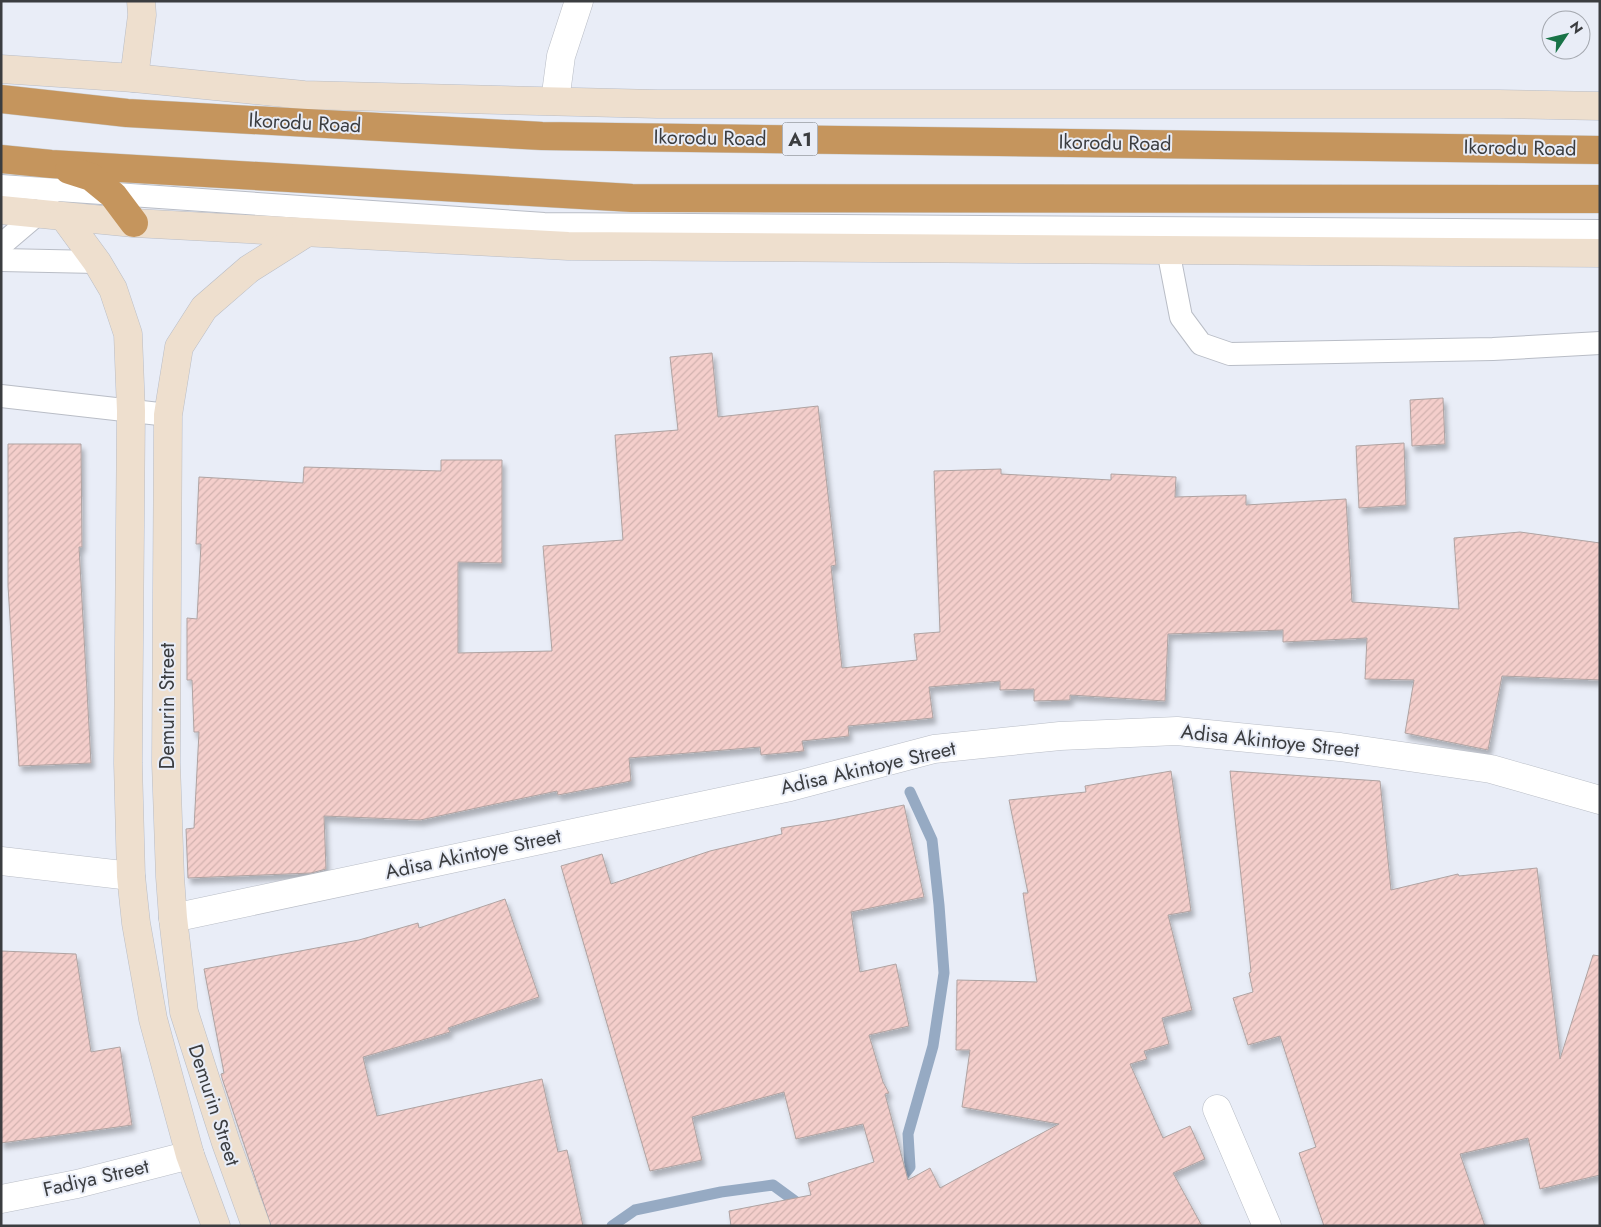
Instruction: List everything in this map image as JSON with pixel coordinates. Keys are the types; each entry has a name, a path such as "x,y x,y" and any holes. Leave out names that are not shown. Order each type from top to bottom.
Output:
{"highway":[{"name":"Ikorodu Road","path":"1,99 127,113 542,136 1600,150"},
{"path":"1,159 51,164 632,198 1600,199"},
{"path":"51,164 91,177 113,195 134,223"}],"street":[{"path":"134,78 142,15 141,1"},
{"path":"555,102 561,56 579,1"},
{"name":"Ikorodu Road","path":"1,69 134,78 304,95 555,102 657,104 1499,104 1600,106"},
{"path":"1,210 56,207 134,223 568,246 1600,253"},
{"name":"Demurin Street","path":"56,207 97,262 113,289 128,334 131,411 128,763 131,876 136,923 153,1019 190,1155 216,1226"},
{"name":"Demurin Street","path":"256,1226 226,1143 184,1012 173,918 166,763 168,415 179,347 204,308 249,269 306,233"},
{"name":"Adisa Akintoye Street","path":"173,918 790,787 934,749 1060,736 1177,731 1340,746 1491,769 1600,800"},
{"path":"1,861 131,876"},
{"path":"1217,1109 1267,1226"},
{"name":"Fadiya Street","path":"1,1199 77,1184 190,1155"}],"lane":[{"path":"1,186 56,207"},
{"path":"5,239 56,207 113,195 544,224 1600,231"},
{"path":"1168,250 1181,317 1201,344 1230,354 1492,349 1600,343"},
{"path":"1,260 97,262"},
{"path":"1,396 168,415"}],"building":[{"path":"712,353 718,417 818,406 836,565 831,566 842,668 917,660 914,634 940,632 934,471 1001,469 1001,474 1111,480 1111,474 1176,477 1175,497 1246,495 1246,505 1346,499 1352,602 1459,609 1454,538 1520,532 1600,543 1600,680 1502,676 1488,750 1405,733 1414,680 1365,679 1367,638 1283,642 1283,630 1168,634 1165,701 1070,695 1070,700 1034,701 1034,689 1000,690 1000,681 929,687 933,718 848,726 849,736 802,741 804,751 761,755 760,747 629,758 631,781 558,795 557,791 420,820 324,816 326,869 311,873 188,878 186,829 194,828 199,732 194,732 192,680 187,680 187,618 197,619 201,544 196,544 199,477 303,483 304,467 441,471 441,460 502,460 502,563 458,562 458,653 552,651 543,546 623,540 615,435 678,430 670,357"},
{"path":"1443,398 1445,444 1412,446 1410,400"},
{"path":"1404,443 1406,505 1359,508 1356,446"},
{"path":"8,444 81,444 82,547 79,547 91,763 19,766 8,586"},
{"path":"1171,771 1191,911 1168,915 1192,1010 1162,1018 1169,1044 1144,1051 1147,1059 1130,1064 1163,1138 1190,1126 1205,1159 1173,1173 1202,1226 731,1226 729,1211 811,1195 808,1183 874,1162 863,1124 796,1139 784,1092 692,1117 702,1160 650,1171 561,866 602,854 611,884 710,851 782,834 781,828 832,820 904,805 924,897 851,912 860,972 896,964 909,1026 869,1035 883,1082 889,1093 885,1094 908,1180 930,1168 940,1188 1059,1124 962,1107 970,1050 956,1050 957,980 1037,982 1023,893 1028,893 1009,800 1086,792 1085,786"},
{"path":"1230,771 1380,781 1391,890 1458,874 1459,876 1537,868 1560,1059 1593,955 1600,956 1600,1175 1540,1189 1528,1138 1460,1154 1485,1226 1324,1226 1299,1153 1316,1147 1280,1036 1248,1045 1233,998 1253,992 1249,973 1251,972"},
{"path":"505,899 539,997 448,1028 450,1032 363,1057 377,1116 542,1079 558,1152 567,1150 583,1226 271,1226 222,1078 221,1074 224,1073 204,969 359,940 418,923 419,928"},
{"path":"1,951 76,954 91,1052 120,1047 132,1125 1,1143"}],"waterway":[{"path":"897,1183 910,1167 908,1134 933,1046 944,973 932,840 910,792"},
{"path":"612,1226 635,1210 721,1192 773,1185 803,1207"}]}
